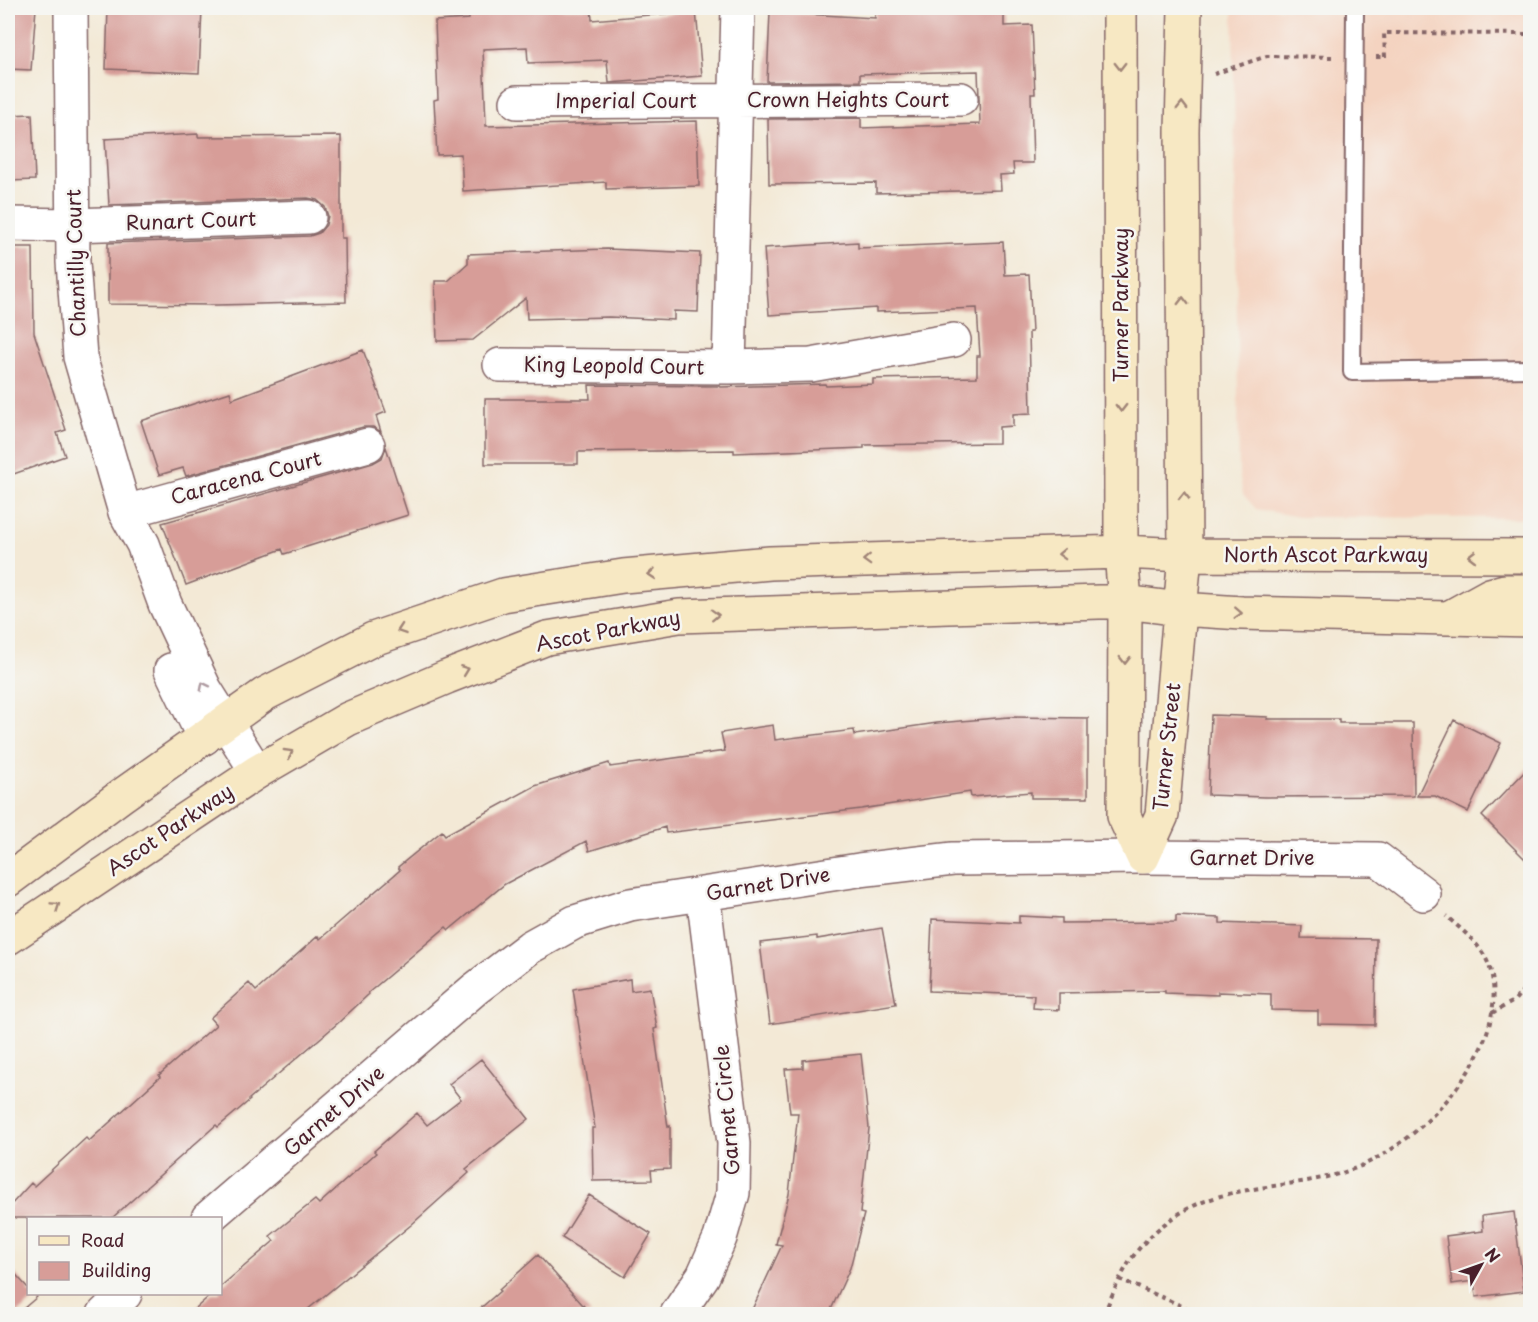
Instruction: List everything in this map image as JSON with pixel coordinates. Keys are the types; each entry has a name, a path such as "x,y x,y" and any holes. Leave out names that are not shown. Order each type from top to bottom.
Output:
{"main road":[{"name":"Turner Parkway","path":"1120,8 1121,552 1125,602"},
{"path":"1185,8 1182,131 1185,555"},
{"name":"North Ascot Parkway","path":"1121,552 1185,555 1530,556"},
{"path":"8,880 265,694 373,639 503,595 623,576 770,563 1121,552"},
{"name":"Turner Street","path":"1143,857 1162,815 1185,555"},
{"path":"1449,618 1490,595 1505,591 1530,591"},
{"name":"Turner Street","path":"1125,602 1124,816 1143,857"},
{"name":"Ascot Parkway","path":"8,938 257,772 348,719 447,676 547,638 679,616 1125,602 1180,609"},
{"path":"1180,609 1242,613 1530,620"}],"street":[{"name":"Chantilly Court","path":"71,8 73,262 80,357 125,512 143,544 159,617 205,689 215,730 257,772"},
{"path":"729,367 738,8"},
{"name":"Crown Heights Court","path":"735,101 961,99"},
{"name":"Imperial Court","path":"517,102 735,101"},
{"name":"Runart Court","path":"8,224 74,225 309,218"},
{"name":"King Leopold Court","path":"500,365 729,367 811,365 954,340"},
{"name":"Caracena Court","path":"125,512 368,445"},
{"name":"Garnet Drive","path":"209,1217 476,988 530,947 575,922 630,905 859,870 953,859 1143,857 1378,859 1424,894"},
{"name":"Garnet Circle","path":"676,1314 703,1276 720,1238 733,1193 734,1143 703,894"},
{"path":"104,1314 123,1295"}],"lane":[{"path":"1355,8 1352,372 1530,369"}],"path":[{"path":"1104,1314 1119,1279 1138,1248 1174,1217 1207,1199 1244,1190 1326,1179 1366,1164 1401,1143 1438,1109 1473,1065 1489,1028 1494,1001 1490,971 1480,948 1424,894"},
{"path":"1491,1013 1514,1001 1530,982"},
{"path":"1119,1279 1201,1314"}],"shaded area":[{"path":"1233,8 1530,8 1530,518 1299,517 1256,509 1243,494 1239,473"}],"building":[{"path":"8,8 36,8 31,70 8,69"},
{"path":"108,8 202,9 199,73 106,69"},
{"path":"468,8 591,8 592,20 696,11 702,76 609,83 607,60 528,63 527,47 483,49 486,126 697,121 699,186 606,189 606,182 463,191 461,154 437,155 434,100 438,99 435,21 469,19"},
{"path":"1004,8 1004,26 1032,25 1035,94 1031,94 1033,163 1013,163 1014,174 1000,175 1001,190 876,193 876,183 769,184 768,119 861,118 861,128 980,124 978,71 860,74 860,81 767,82 770,12 875,18 875,9"},
{"path":"32,114 35,180 8,181 8,115"},
{"path":"198,134 198,137 341,136 341,238 345,238 346,302 216,305 108,304 108,243 310,236 319,233 326,225 328,216 325,207 317,200 308,198 109,205 105,139"},
{"path":"858,242 858,248 1003,242 1005,275 1029,274 1032,332 1029,332 1031,413 1013,414 1013,426 999,427 999,443 864,445 864,448 734,453 734,450 578,452 578,464 485,464 485,399 590,399 589,385 720,387 825,384 826,386 873,384 873,379 977,377 977,356 980,356 977,308 876,312 876,308 769,315 764,248"},
{"path":"8,247 33,247 34,333 66,430 57,433 65,456 8,476"},
{"path":"607,249 700,253 698,312 674,311 674,320 609,317 527,319 526,298 473,340 437,341 435,281 448,281 468,263 468,254"},
{"path":"363,350 386,412 376,416 381,432 373,427 363,427 186,476 183,468 159,475 141,421 230,392 232,399"},
{"path":"386,447 408,515 284,554 282,549 186,585 162,523 373,463 382,458"},
{"path":"1211,715 1268,717 1267,719 1339,719 1339,723 1413,723 1414,796 1208,795"},
{"path":"1009,717 1088,718 1088,798 1031,798 1031,792 971,797 970,792 861,809 666,833 665,827 589,851 586,841 505,884 449,930 446,927 113,1217 8,1218 8,1208 31,1183 34,1186 86,1138 89,1141 160,1077 159,1075 216,1025 210,1018 249,983 256,991 318,936 320,939 400,870 398,867 442,831 445,835 535,786 609,763 610,767 725,751 721,733 773,725 775,740 854,730 855,735 937,723"},
{"path":"1454,720 1501,743 1468,812 1435,796 1417,796"},
{"path":"1530,766 1530,864 1482,816"},
{"path":"1019,916 1062,918 1062,923 1176,922 1176,916 1220,918 1220,923 1302,926 1301,938 1376,939 1375,1025 1318,1024 1318,1011 1271,1010 1271,994 1218,992 1218,995 1165,993 1165,991 1059,993 1059,1010 1033,1008 1034,995 929,991 932,919 1019,923"},
{"path":"882,928 896,1004 770,1024 760,943 817,936 817,939"},
{"path":"630,979 631,991 650,988 657,1028 654,1029 668,1127 670,1126 670,1169 651,1170 652,1180 593,1181 592,1128 595,1128 573,989"},
{"path":"861,1054 869,1128 860,1213 864,1214 850,1268 829,1314 750,1314 782,1245 776,1244 789,1194 798,1113 790,1113 785,1069 803,1068 803,1060"},
{"path":"481,1059 529,1119 466,1169 469,1173 411,1225 302,1314 189,1314 211,1295 222,1295 222,1285 274,1241 270,1236 315,1200 319,1204 417,1113 427,1125 461,1099 449,1084"},
{"path":"589,1195 651,1234 625,1277 562,1238"},
{"path":"1514,1212 1524,1291 1476,1297 1474,1281 1452,1284 1446,1236 1483,1231 1482,1216"},
{"path":"538,1255 591,1314 474,1314 500,1291"},
{"path":"8,1266 27,1287 27,1295 37,1297 17,1314 8,1314"}]}
